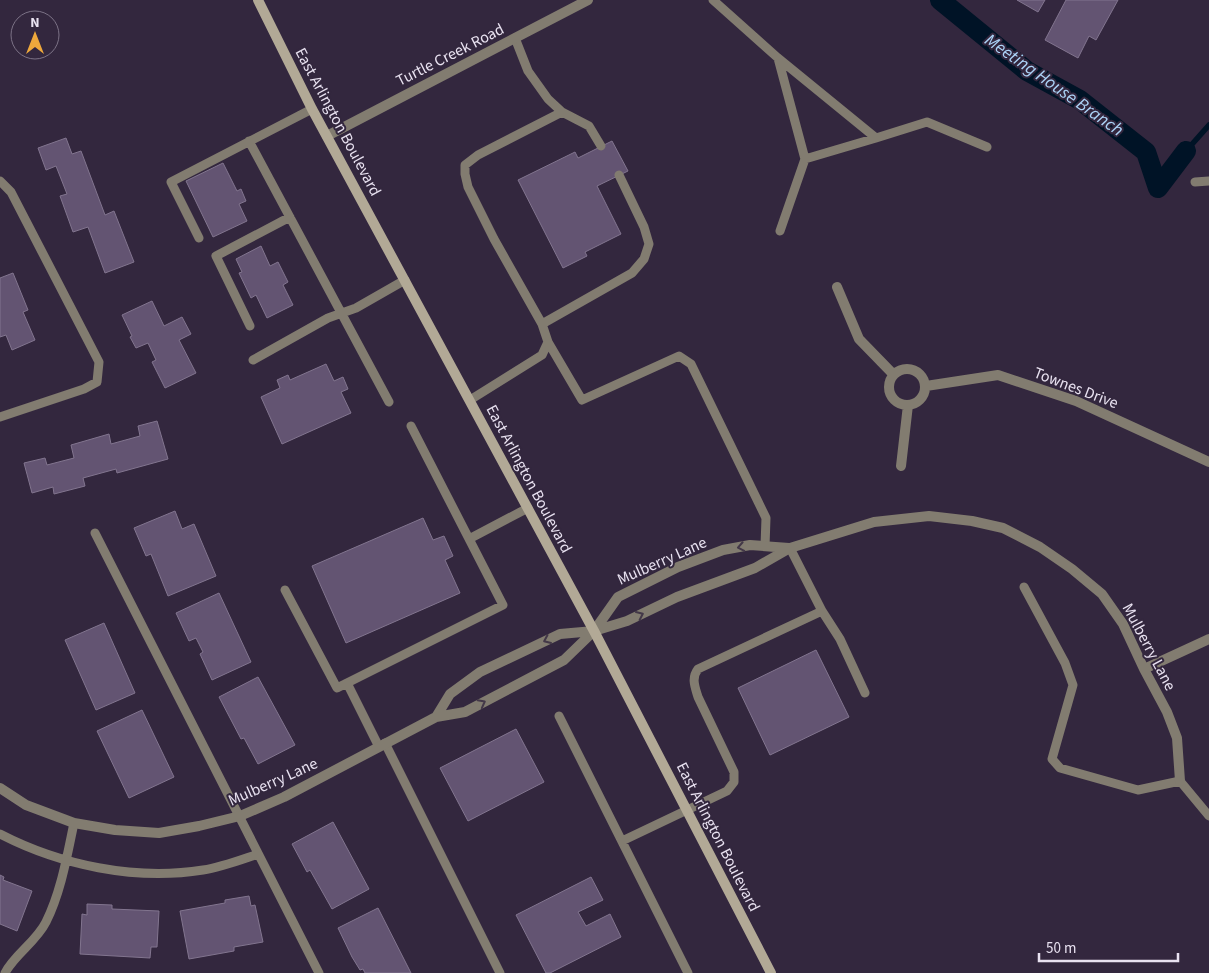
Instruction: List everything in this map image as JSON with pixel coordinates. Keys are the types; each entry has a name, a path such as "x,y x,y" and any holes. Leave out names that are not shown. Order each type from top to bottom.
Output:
{"main road":[{"name":"East Arlington Boulevard","path":"258,0 312,109 594,631 771,973"}],"street":[{"name":"Turtle Creek Road","path":"327,136 588,0"},
{"path":"837,287 859,339 893,374"},
{"path":"906,368 920,373 926,386 921,400 908,405 895,400 888,388 893,374 906,368"},
{"name":"Townes Drive","path":"926,386 998,375 1076,401 1209,462"},
{"path":"901,466 908,405"},
{"name":"Mulberry Lane","path":"436,717 450,694 480,672 560,634 594,631 627,621 677,597 754,568 790,548 874,522 929,516 972,521 1004,528 1040,547 1072,568 1102,594 1123,624 1144,669 1168,712 1177,738 1180,781"},
{"name":"Mulberry Lane","path":"0,788 26,805 74,823 115,830 159,832 199,826 240,816 284,797 436,717 465,712 564,660 594,631 618,597 678,567 723,550 750,545 790,548"},
{"path":"1144,669 1209,639"}],"lane":[{"path":"713,0 778,58 876,138"},
{"path":"515,38 528,72 548,99 562,112 589,126 601,146"},
{"path":"778,58 805,159 780,231"},
{"path":"199,238 171,182 312,109"},
{"path":"562,112 478,155 465,165 468,187 494,239 542,324 548,342 582,400 679,356 691,364 766,518 765,546"},
{"path":"805,159 927,122 987,147"},
{"path":"249,141 389,402"},
{"path":"542,324 632,273 644,259 649,244 644,227 619,175"},
{"path":"0,181 11,192 99,362 97,382 84,389 0,417"},
{"path":"1195,182 1209,181"},
{"path":"250,326 216,256 290,217"},
{"path":"254,360 328,318 356,308 405,280"},
{"path":"470,400 542,354 548,342"},
{"path":"285,590 337,688 503,605 411,426"},
{"path":"469,539 528,508"},
{"path":"94,533 319,973"},
{"path":"790,548 822,611 840,639 865,693"},
{"path":"1024,587 1065,663 1073,685 1052,759 1060,768 1138,790 1180,781 1209,816"},
{"path":"622,840 727,791 734,782 734,772 698,697 694,684 694,674 698,669 822,611"},
{"path":"347,683 382,745 500,973"},
{"path":"559,716 688,973"},
{"path":"5,973 10,964 30,945 45,923 66,860 74,823"},
{"path":"0,834 33,849 66,860 95,867 136,872 203,870 258,854"}],"building":[{"path":"1017,0 1045,0 1038,12"},
{"path":"1066,0 1118,0 1096,40 1089,36 1078,58 1045,40"},
{"path":"66,138 72,154 81,151 105,215 114,211 134,262 105,273 88,227 73,232 60,196 67,194 56,166 46,170 38,148"},
{"path":"612,141 628,171 597,186 621,234 585,252 587,256 563,268 518,180 575,152 578,158"},
{"path":"223,163 237,191 241,189 246,201 239,204 247,221 213,237 186,181"},
{"path":"261,246 270,266 278,262 288,282 283,285 293,305 267,318 256,295 251,298 239,273 242,272 236,259"},
{"path":"13,273 28,310 23,312 35,340 12,350 6,335 0,337 0,278"},
{"path":"152,301 164,326 182,317 191,334 179,340 196,373 165,388 152,362 156,360 148,343 136,348 122,315"},
{"path":"326,364 334,381 343,377 348,389 341,392 351,413 282,444 261,397 280,388 277,380 288,375 290,380"},
{"path":"157,421 168,459 117,473 116,469 83,478 85,486 54,494 53,487 32,493 24,463 45,458 47,465 74,458 71,445 109,434 111,444 140,436 138,426"},
{"path":"175,511 182,529 194,524 216,576 168,596 151,554 146,556 134,528"},
{"path":"423,518 433,540 444,536 453,556 445,560 460,593 346,643 312,566"},
{"path":"219,593 251,662 212,680 200,654 203,652 196,638 189,641 176,613"},
{"path":"104,623 135,693 96,710 65,640"},
{"path":"816,650 849,717 770,755 738,688"},
{"path":"258,677 295,745 258,764 244,738 241,739 219,697"},
{"path":"142,710 174,777 129,798 97,731"},
{"path":"516,729 544,782 468,821 440,768"},
{"path":"333,822 369,889 332,909 310,870 307,872 292,844"},
{"path":"0,875 4,877 3,880 32,891 17,931 0,924"},
{"path":"591,877 603,900 578,912 586,926 610,914 621,937 550,973 546,973 516,915"},
{"path":"249,896 251,906 255,905 263,942 234,947 234,951 189,959 180,911 225,903 225,900"},
{"path":"87,904 112,905 112,909 159,911 157,947 151,947 150,958 80,954 82,914 87,915"},
{"path":"378,908 411,973 365,973 363,969 360,970 352,957 338,928"}],"waterway":[{"name":"Meeting House Branch","path":"940,0 1027,71 1080,100 1146,152 1158,188 1186,151"},
{"name":"Meeting House Branch","path":"1186,151 1209,125"}]}
